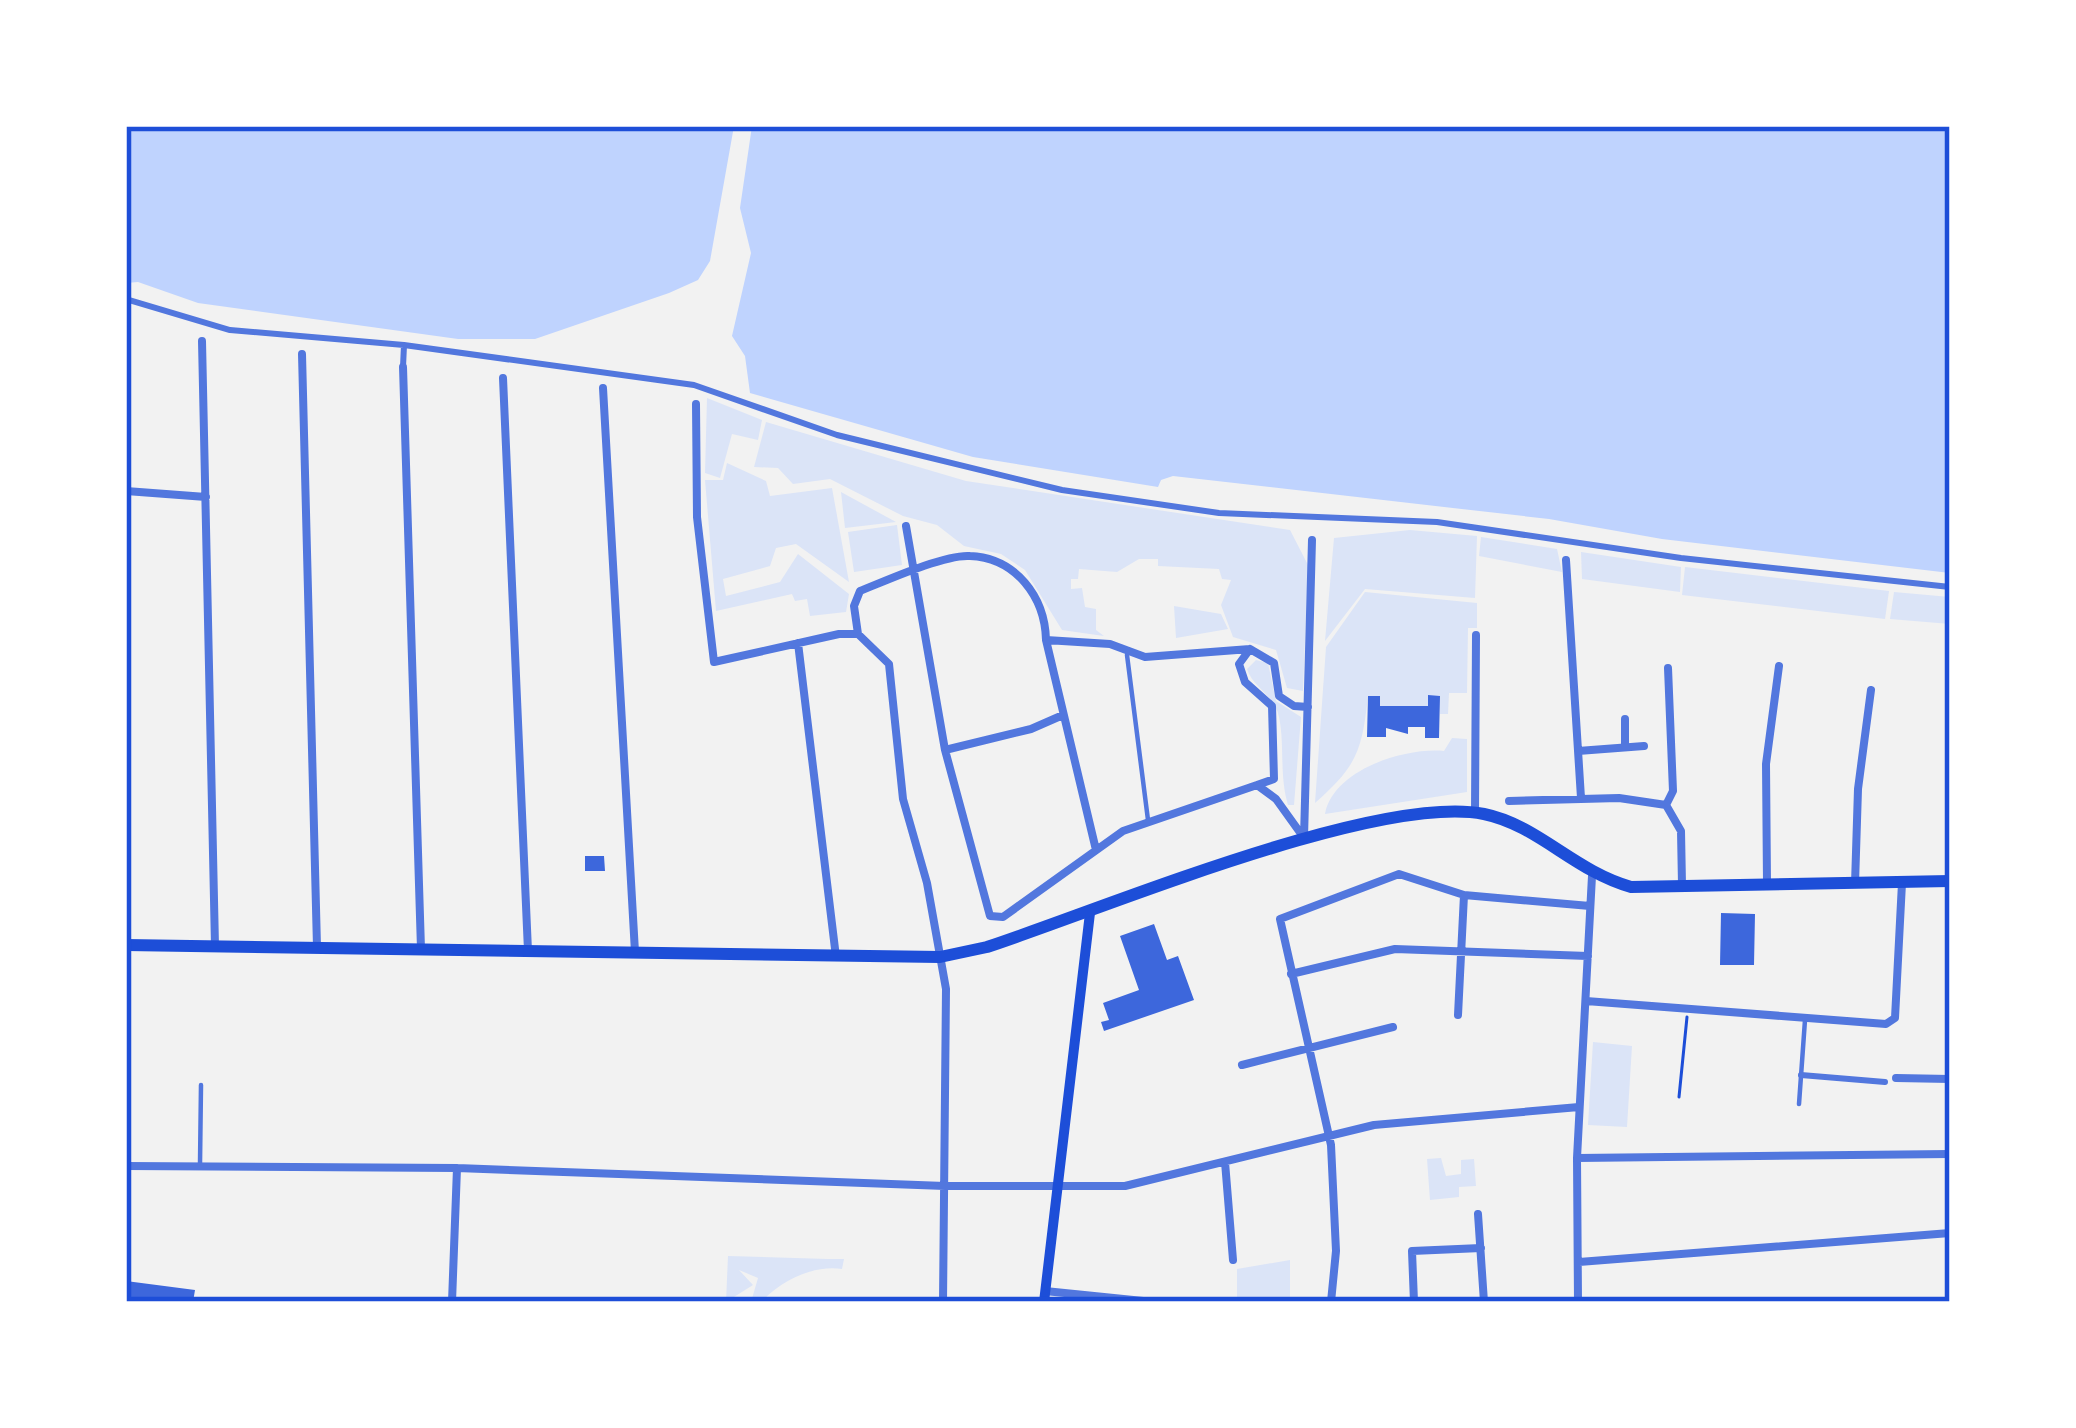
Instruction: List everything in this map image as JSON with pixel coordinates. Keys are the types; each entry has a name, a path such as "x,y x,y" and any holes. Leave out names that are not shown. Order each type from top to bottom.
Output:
{"main road":[{"path":"126,945 940,957 1090,913 1304,839 1403,818 1475,812 1501,818 1592,876 1631,887 1950,881"},
{"path":"1045,1297 1090,913"}],"street":[{"path":"126,299 207,325 303,338 404,344 700,386 774,416 954,468 1062,490 1312,521 1437,521 1950,587"},
{"path":"207,325 202,341 215,946"},
{"path":"303,338 316,947"},
{"path":"404,344 421,949"},
{"path":"504,361 528,951"},
{"path":"604,369 636,953"},
{"path":"700,386 697,517 714,662 858,634"},
{"path":"126,491 206,497"},
{"path":"1304,839 1312,521"},
{"path":"906,526 945,750 989,916 1003,917 1096,850 1148,820 1274,779 1272,706 1245,682 1239,664 1250,649"},
{"path":"1568,541 1581,798"},
{"path":"943,1302 949,1080 940,957 903,799 889,664 858,634 854,606 860,591 966,555 997,561 1022,579 1045,619 1096,850"},
{"path":"1475,812 1476,635"},
{"path":"1046,640 1109,644 1127,655 1250,649 1274,663 1279,696 1294,706 1308,707"},
{"path":"797,643 836,958"},
{"path":"1767,883 1766,764 1779,666"},
{"path":"1666,805 1673,791 1668,668"},
{"path":"1855,884 1858,789 1871,690"},
{"path":"945,750 1031,730 1064,716"},
{"path":"1625,719 1625,747"},
{"path":"1578,751 1644,746"},
{"path":"1256,785 1276,799 1304,839"},
{"path":"1509,801 1649,799 1666,805 1682,831 1682,885"},
{"path":"1331,1302 1335,1192 1328,1136 1280,919 1293,909 1399,874 1464,895 1590,906"},
{"path":"1578,1302 1577,1158 1592,876"},
{"path":"1586,1001 1886,1024 1895,1018 1902,882"},
{"path":"1459,1015 1464,895"},
{"path":"1291,974 1395,949 1588,956"},
{"path":"1242,1065 1393,1027"},
{"path":"1801,1075 1886,1082"},
{"path":"1896,1078 1950,1079"},
{"path":"126,1166 457,1168 1058,1189 1125,1186 1431,1116 1579,1107"},
{"path":"1577,1158 1950,1154"},
{"path":"1225,1162 1233,1260"},
{"path":"452,1302 457,1168"},
{"path":"1478,1214 1484,1302"},
{"path":"1580,1262 1950,1233"},
{"path":"1414,1302 1412,1252 1481,1248"},
{"path":"1045,1297 1153,1302"}],"lane":[{"path":"1127,655 1148,820"},
{"path":"1799,1104 1805,1018"},
{"path":"200,1165 201,1085"}],"path":[{"path":"1679,1097 1688,1009"}],"shaded area":[{"path":"707,398 762,420 758,440 732,434 720,478 705,473"},
{"path":"766,422 966,481 1290,530 1308,565 1303,691 1287,688 1276,650 1233,637 1221,605 1231,580 1222,579 1219,569 1158,566 1158,559 1139,559 1117,572 1079,569 1078,579 1071,579 1071,589 1082,588 1085,607 1096,609 1096,630 1104,636 1062,630 1025,570 1001,554 964,546 937,525 903,516 830,479 793,484 778,468 754,467"},
{"path":"727,463 766,481 770,496 832,488 849,582 796,544 776,548 770,566 723,579 726,596 780,582 798,554 849,594 846,612 810,616 807,599 795,601 792,594 716,611 705,480 723,480"},
{"path":"841,492 896,522 845,528"},
{"path":"897,525 902,565 854,572 848,532"},
{"path":"1410,530 1477,536 1475,598 1365,589 1325,641 1334,538"},
{"path":"1481,537 1557,549 1562,572 1479,556"},
{"path":"1581,552 1681,567 1680,592 1582,579"},
{"path":"1685,567 1889,591 1885,619 1682,595"},
{"path":"1365,592 1477,603 1477,628 1468,628 1467,693 1449,693 1448,714 1440,714 1439,696 1428,696 1428,706 1380,706 1380,696 1368,696 1355,756 1315,803 1326,647"},
{"path":"1894,592 1950,597 1950,624 1890,619"},
{"path":"1174,606 1221,614 1228,629 1176,638"},
{"path":"1256,660 1268,663 1276,701 1301,717 1294,805 1288,805 1285,794 1277,709 1247,669"},
{"path":"1452,738 1467,739 1467,792 1325,814 1331,798 1356,773 1392,757 1444,751"},
{"path":"1593,1042 1632,1046 1627,1127 1588,1125"},
{"path":"1441,1158 1446,1176 1461,1174 1461,1160 1474,1159 1476,1186 1459,1187 1459,1197 1430,1200 1427,1159"},
{"path":"728,1256 844,1259 842,1269 811,1271 781,1285 764,1299 769,1302 751,1302 758,1278 739,1270 753,1285 726,1302"},
{"path":"1290,1260 1290,1302 1237,1302 1237,1269"}],"water":[{"path":"126,126 734,126 710,261 698,280 535,339 458,339 198,303 138,282 126,283"},
{"path":"752,126 1950,126 1950,573 1662,539 1549,519 1173,476 1161,480 1158,487 973,457 750,393 745,356 732,336 751,253 740,208"}],"building":[{"path":"1428,695 1440,696 1439,738 1425,738 1425,727 1408,727 1408,734 1386,728 1386,737 1367,737 1368,696 1380,696 1380,706 1428,706"},
{"path":"585,856 604,856 605,871 585,871"},
{"path":"1721,913 1755,914 1754,965 1720,965"},
{"path":"1154,924 1167,960 1178,956 1194,1000 1104,1031 1101,1022 1109,1020 1103,1003 1139,990 1120,936"},
{"path":"126,1281 195,1290 193,1302 126,1298"}]}
